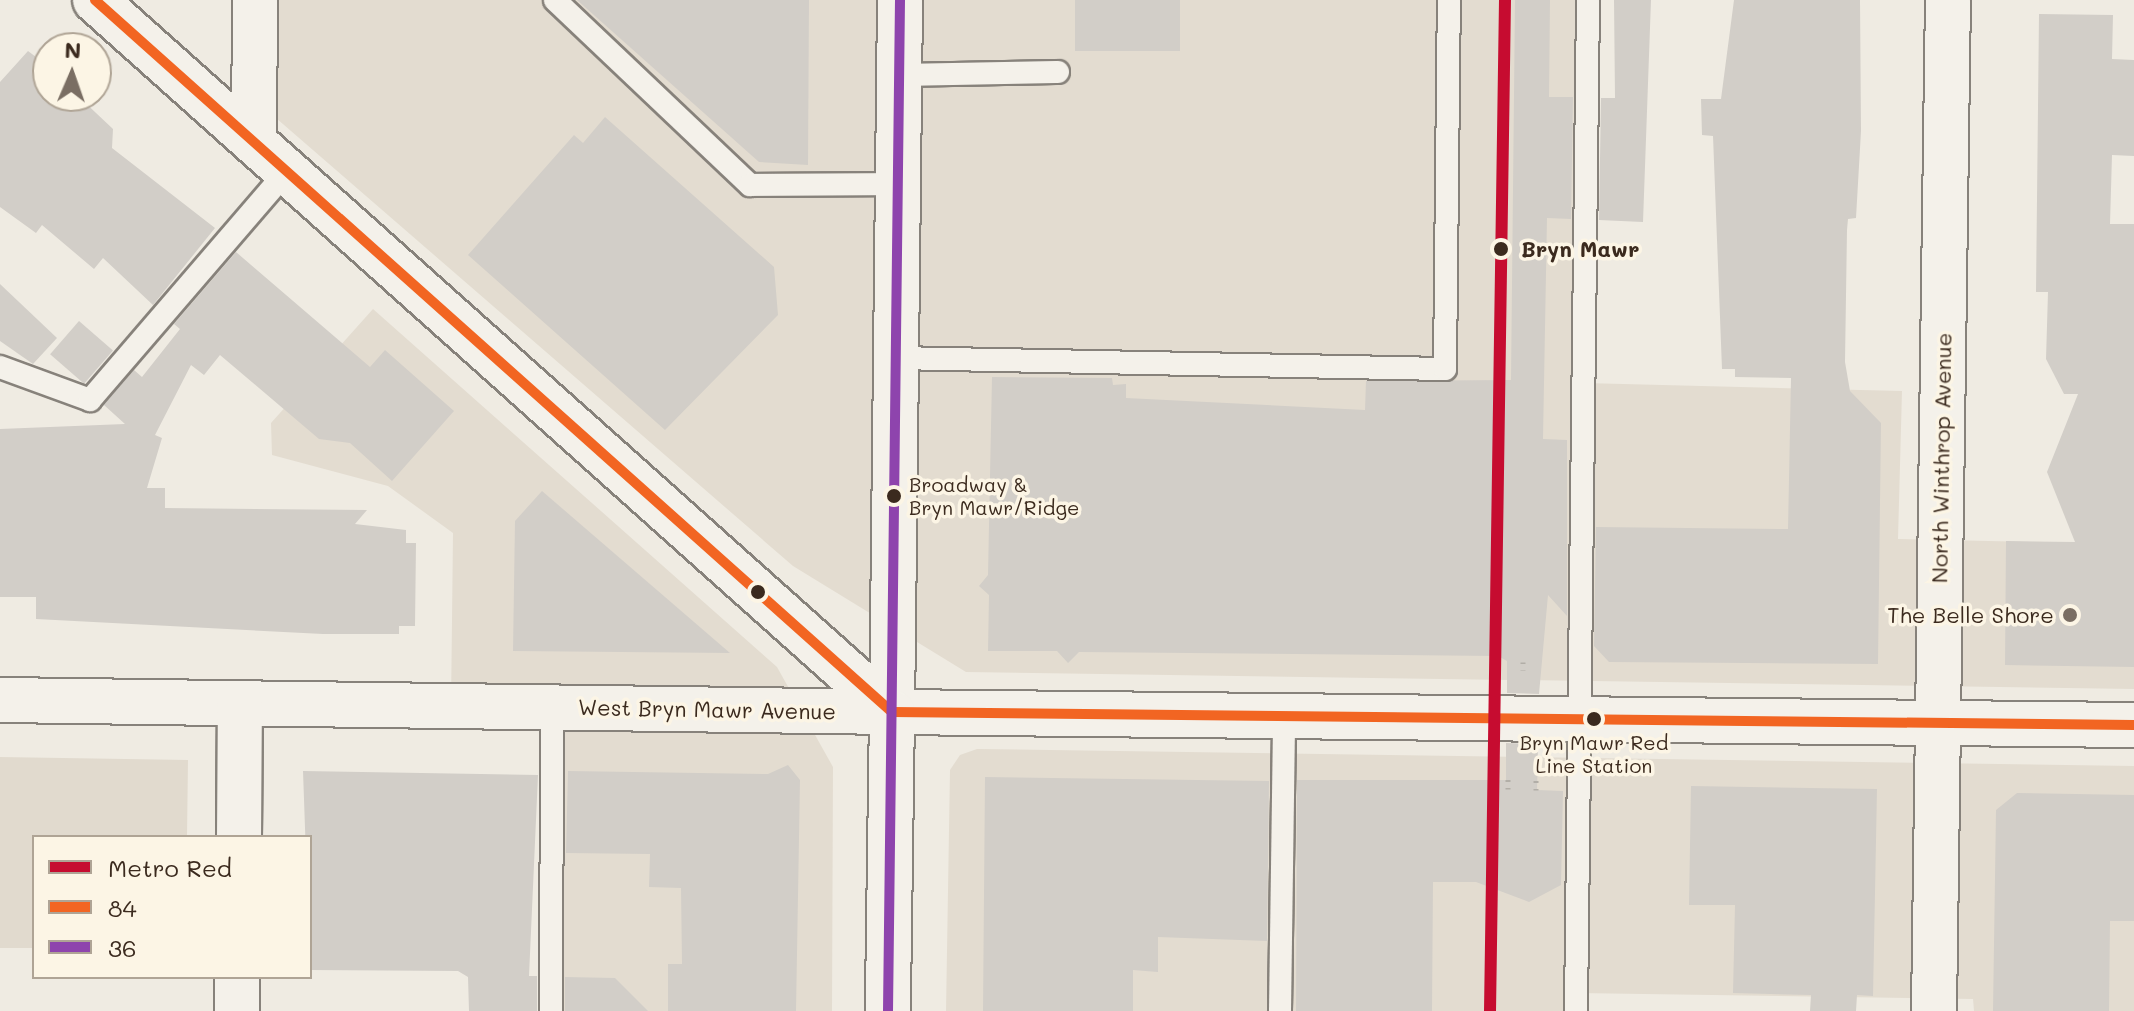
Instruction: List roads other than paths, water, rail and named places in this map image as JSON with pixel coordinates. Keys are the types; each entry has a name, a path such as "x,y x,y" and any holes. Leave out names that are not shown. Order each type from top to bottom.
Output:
{"main road":[{"path":"95,0 892,712"},
{"path":"254,140 255,0"},
{"path":"888,1011 900,0"},
{"name":"North Winthrop Avenue","path":"1934,1011 1948,0"},
{"name":"West Bryn Mawr Avenue","path":"0,700 2134,725"},
{"path":"239,835 240,703"},
{"path":"237,979 237,1011"}],"lane":[{"path":"896,358 1445,369 1449,0"},
{"path":"1576,1011 1588,0"},
{"path":"560,2 750,185 898,184"},
{"path":"899,75 1058,72"},
{"path":"0,367 90,400 287,171"},
{"path":"551,1011 552,708"},
{"path":"1280,1011 1284,716"}],"metro line":[{"name":"Red","path":"1490,1011 1505,0"}],"place":[{"name":"Bryn Mawr","path":"1501,249"},
{"name":"Broadway & Bryn Mawr/Ridge","path":"894,496"},
{"name":"The Belle Shore","path":"2070,615"},
{"name":"Bryn Mawr Red Line Station","path":"1594,719"}]}
